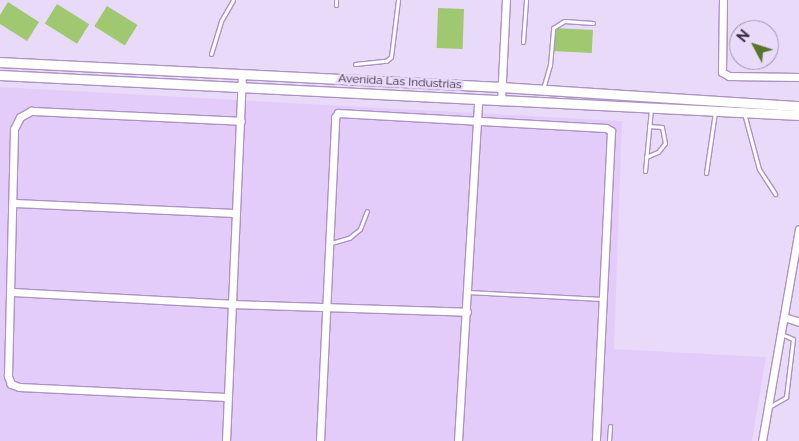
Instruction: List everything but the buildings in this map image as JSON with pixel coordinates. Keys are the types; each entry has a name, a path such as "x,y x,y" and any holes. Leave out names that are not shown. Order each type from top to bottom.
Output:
{"street":[{"path":"501,101 506,0"},
{"path":"723,0 722,72 729,76 799,77"},
{"name":"Avenida Las Industrias","path":"0,62 502,86 799,106"},
{"path":"226,441 226,397 242,74"},
{"name":"Avenida Las Industrias","path":"0,75 242,89 799,115"},
{"path":"458,441 478,100"},
{"path":"226,397 19,387 11,384 8,376 12,292 14,129 20,117 30,111 241,121"},
{"path":"320,441 335,117 338,113 606,128 611,131 596,441"},
{"path":"13,203 236,213"},
{"path":"762,441 799,229"},
{"path":"12,292 231,304 467,312"},
{"path":"784,317 799,322"}],"lane":[{"path":"211,54 221,21 233,0"},
{"path":"336,0 336,5"},
{"path":"355,64 386,61 391,57 398,0"},
{"path":"523,42 526,0"},
{"path":"543,89 550,65 553,28 564,21 593,23"},
{"path":"644,171 651,108"},
{"path":"706,173 715,111"},
{"path":"744,112 759,168 774,194"},
{"path":"646,157 658,152 665,143 662,127 649,126"},
{"path":"330,244 349,238 360,229 367,211"},
{"path":"468,292 603,299"},
{"path":"768,408 786,397 793,339 781,334"},
{"path":"609,441 610,426"}],"shaded area":[{"path":"0,87 622,121 614,349 766,357 752,441 0,441"}],"green space":[{"path":"8,2 39,22 27,41 0,24 0,15"},
{"path":"57,4 89,24 77,44 45,24"},
{"path":"107,6 138,25 125,45 94,26"},
{"path":"438,8 464,9 463,49 437,48"},
{"path":"554,28 593,30 592,53 553,51"}]}
